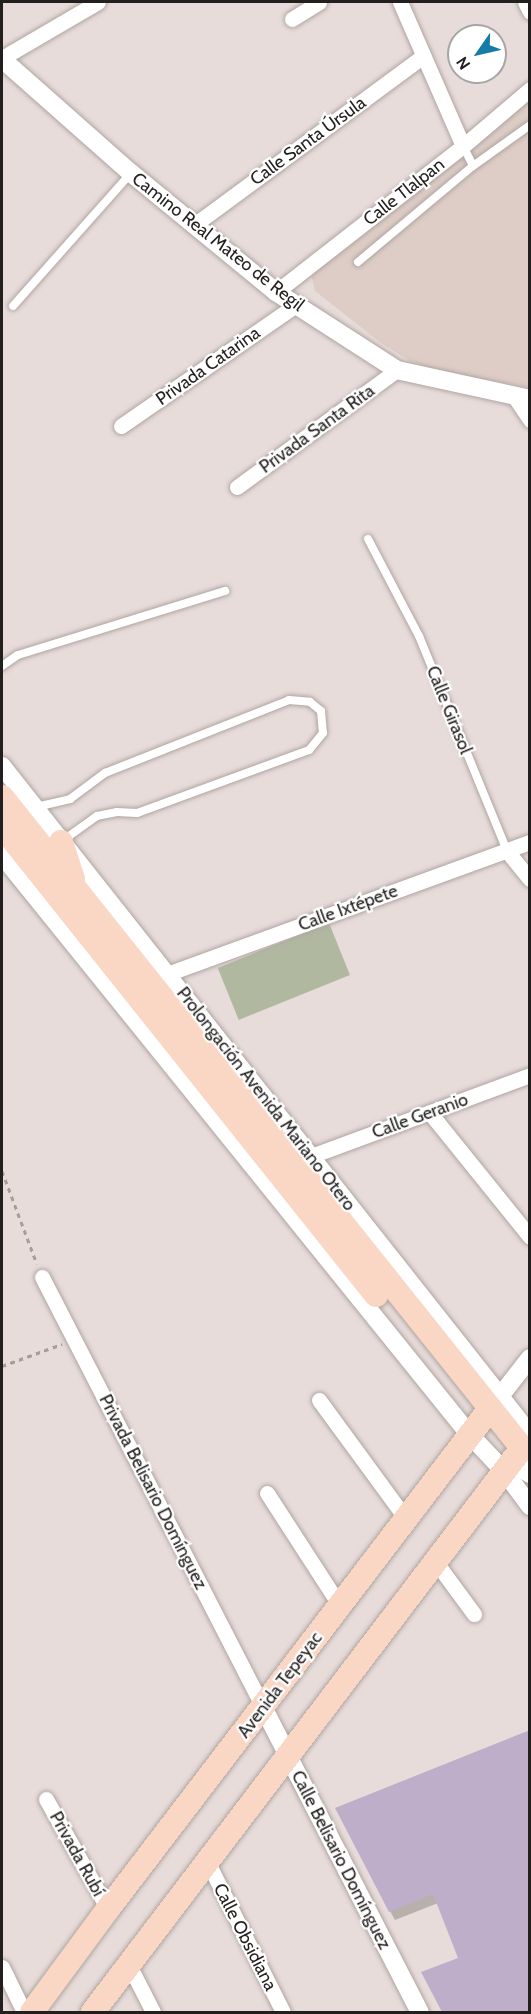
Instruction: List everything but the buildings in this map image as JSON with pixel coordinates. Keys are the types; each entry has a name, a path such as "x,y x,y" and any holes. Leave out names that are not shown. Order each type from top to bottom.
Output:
{"main road":[{"name":"Prolongación Avenida Mariano Otero","path":"2,797 71,899 485,1416 523,1451"},
{"name":"Prolongación Avenida Mariano Otero","path":"2,826 71,899"},
{"path":"61,842 71,899"},
{"path":"18,876 71,899"},
{"name":"Avenida Tepeyac","path":"32,2013 108,1909 485,1416"},
{"path":"93,2013 435,1561 523,1451"}],"street":[{"path":"2,59 98,2"},
{"path":"292,19 319,2"},
{"path":"400,2 463,146"},
{"path":"525,2 530,12"},
{"name":"Calle Santa Úrsula","path":"194,225 423,56"},
{"name":"Camino Real Mateo de Regil","path":"2,59 131,173 276,292 397,370 526,409"},
{"name":"Calle Tlalpan","path":"276,292 463,146 530,89"},
{"name":"Privada Catarina","path":"121,426 296,305"},
{"name":"Privada Santa Rita","path":"237,487 397,370"},
{"name":"Prolongación Avenida Mariano Otero","path":"2,766 311,1156 485,1416"},
{"name":"Calle Ixtépete","path":"167,974 530,842"},
{"name":"Calle Girasol","path":"507,851 530,879"},
{"name":"Prolongación Avenida Mariano Otero","path":"2,855 485,1416 523,1451 530,1506"},
{"name":"Calle Geranio","path":"311,1156 530,1075"},
{"path":"430,1113 530,1237"},
{"name":"Privada Belisario Domínguez","path":"42,1277 263,1707"},
{"name":"Avenida Tepeyac","path":"485,1416 530,1358"},
{"path":"319,1400 406,1519"},
{"path":"267,1493 340,1606"},
{"path":"435,1561 474,1614"},
{"name":"Calle Belisario Domínguez","path":"263,1707 420,2013"},
{"name":"Privada Rubí","path":"46,1799 108,1909"},
{"name":"Calle Obsidiana","path":"207,1862 283,2013"},
{"path":"129,1965 153,2013"},
{"path":"2,1967 24,2013"}],"lane":[{"path":"358,262 473,166 530,124"},
{"path":"463,146 473,166"},
{"path":"13,306 131,173"},
{"name":"Calle Girasol","path":"368,540 419,636 507,851"},
{"path":"2,666 18,655 225,591"},
{"path":"34,807 70,799 105,773 289,700 303,699 321,711 324,733 309,750 137,813 117,812 97,816 61,842"}],"path":[{"path":"2,1171 42,1277"},
{"path":"2,1366 74,1340"}],"shaded area":[{"path":"529,95 529,387 443,372 410,361 381,343 315,291 310,270"}],"green space":[{"path":"329,923 350,975 239,1020 218,968"}]}
